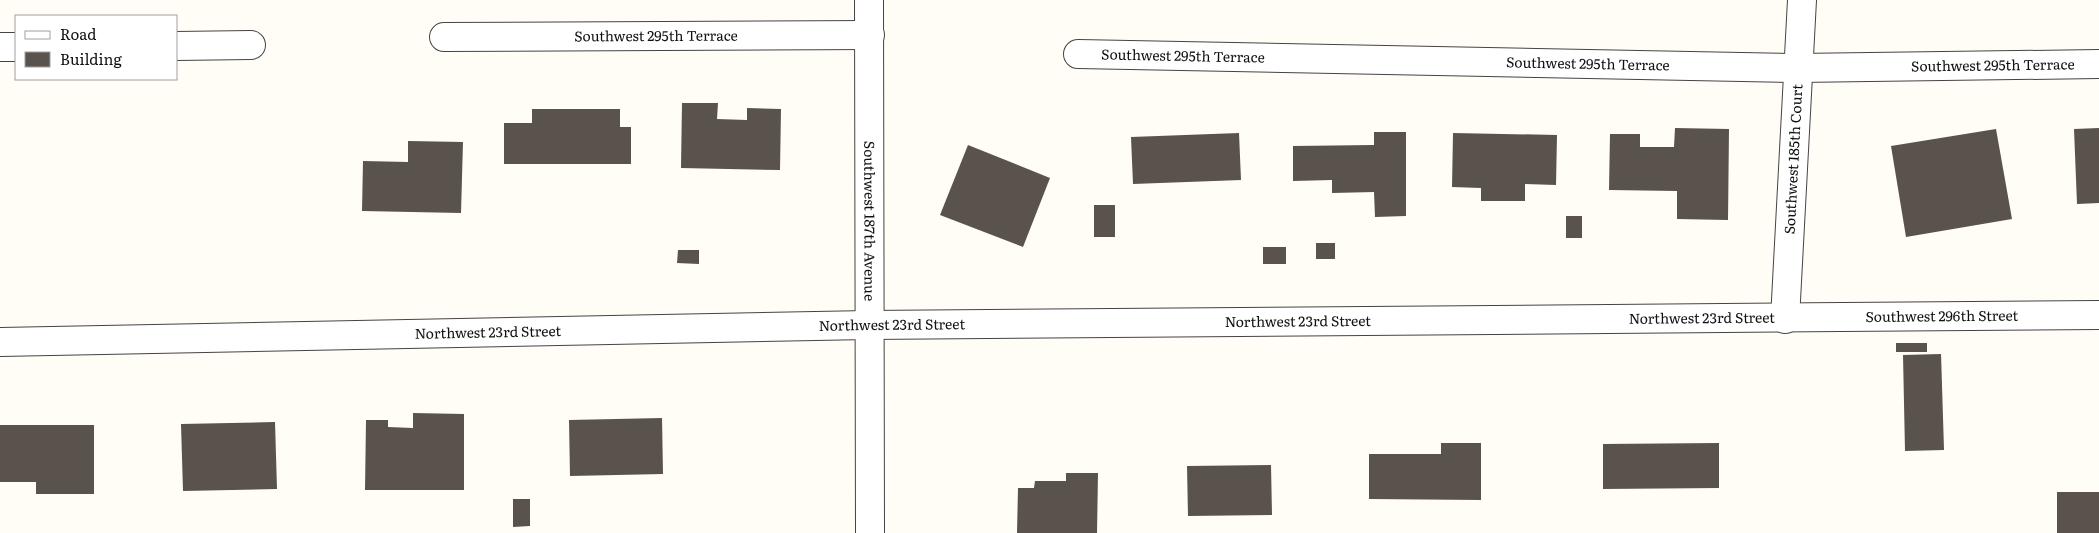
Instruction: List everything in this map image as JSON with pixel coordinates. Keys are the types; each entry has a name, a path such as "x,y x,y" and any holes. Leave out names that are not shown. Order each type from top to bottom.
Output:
{"street":[{"name":"Southwest 187th Avenue","path":"869,0 868,325 870,533"},
{"name":"Southwest 185th Court","path":"1785,319 1802,0"},
{"name":"Southwest 295th Terrace","path":"444,37 870,35"},
{"path":"178,46 252,45"},
{"path":"0,47 15,47"},
{"name":"Southwest 295th Terrace","path":"1078,54 1797,68 2099,64"},
{"name":"Southwest 296th Street","path":"1785,319 2099,315"},
{"name":"Northwest 23rd Street","path":"0,342 868,325 1785,319"}],"building":[{"path":"682,103 718,103 717,119 747,120 747,108 781,109 780,170 681,168"},
{"path":"532,109 620,109 620,127 631,127 631,164 504,164 504,123 532,123"},
{"path":"1675,128 1729,129 1728,220 1677,219 1677,191 1609,190 1610,134 1640,134 1640,147 1674,147"},
{"path":"2099,128 2099,203 2077,204 2074,129"},
{"path":"1996,129 2012,219 1906,237 1891,146"},
{"path":"1374,132 1406,132 1406,216 1375,217 1374,192 1332,193 1332,180 1293,181 1293,146 1374,145"},
{"path":"1239,133 1241,180 1133,184 1131,137"},
{"path":"1453,133 1557,135 1556,185 1525,184 1525,201 1481,201 1481,188 1452,187"},
{"path":"408,141 463,142 461,213 362,211 363,161 408,162"},
{"path":"968,145 1050,178 1023,247 940,215"},
{"path":"1094,205 1115,205 1115,237 1094,237"},
{"path":"1566,216 1582,216 1582,238 1566,238"},
{"path":"1316,243 1335,243 1335,259 1316,259"},
{"path":"1263,247 1286,247 1286,264 1263,264"},
{"path":"678,250 699,250 699,264 677,263"},
{"path":"1896,343 1927,343 1927,352 1896,352"},
{"path":"1941,354 1944,450 1905,451 1903,355"},
{"path":"413,413 464,414 464,490 365,490 366,420 388,420 388,427 413,428"},
{"path":"662,418 663,474 570,476 569,420"},
{"path":"275,422 277,489 183,491 181,424"},
{"path":"0,425 94,425 94,494 36,494 36,482 0,482"},
{"path":"1441,443 1481,443 1481,500 1369,499 1369,454 1441,454"},
{"path":"1719,443 1719,488 1603,489 1603,444"},
{"path":"1271,465 1272,515 1188,516 1187,466"},
{"path":"1066,473 1098,473 1097,533 1017,533 1018,488 1034,488 1035,481 1066,481"},
{"path":"2057,492 2099,492 2099,533 2057,533"},
{"path":"513,499 530,499 530,526 513,527"}]}
